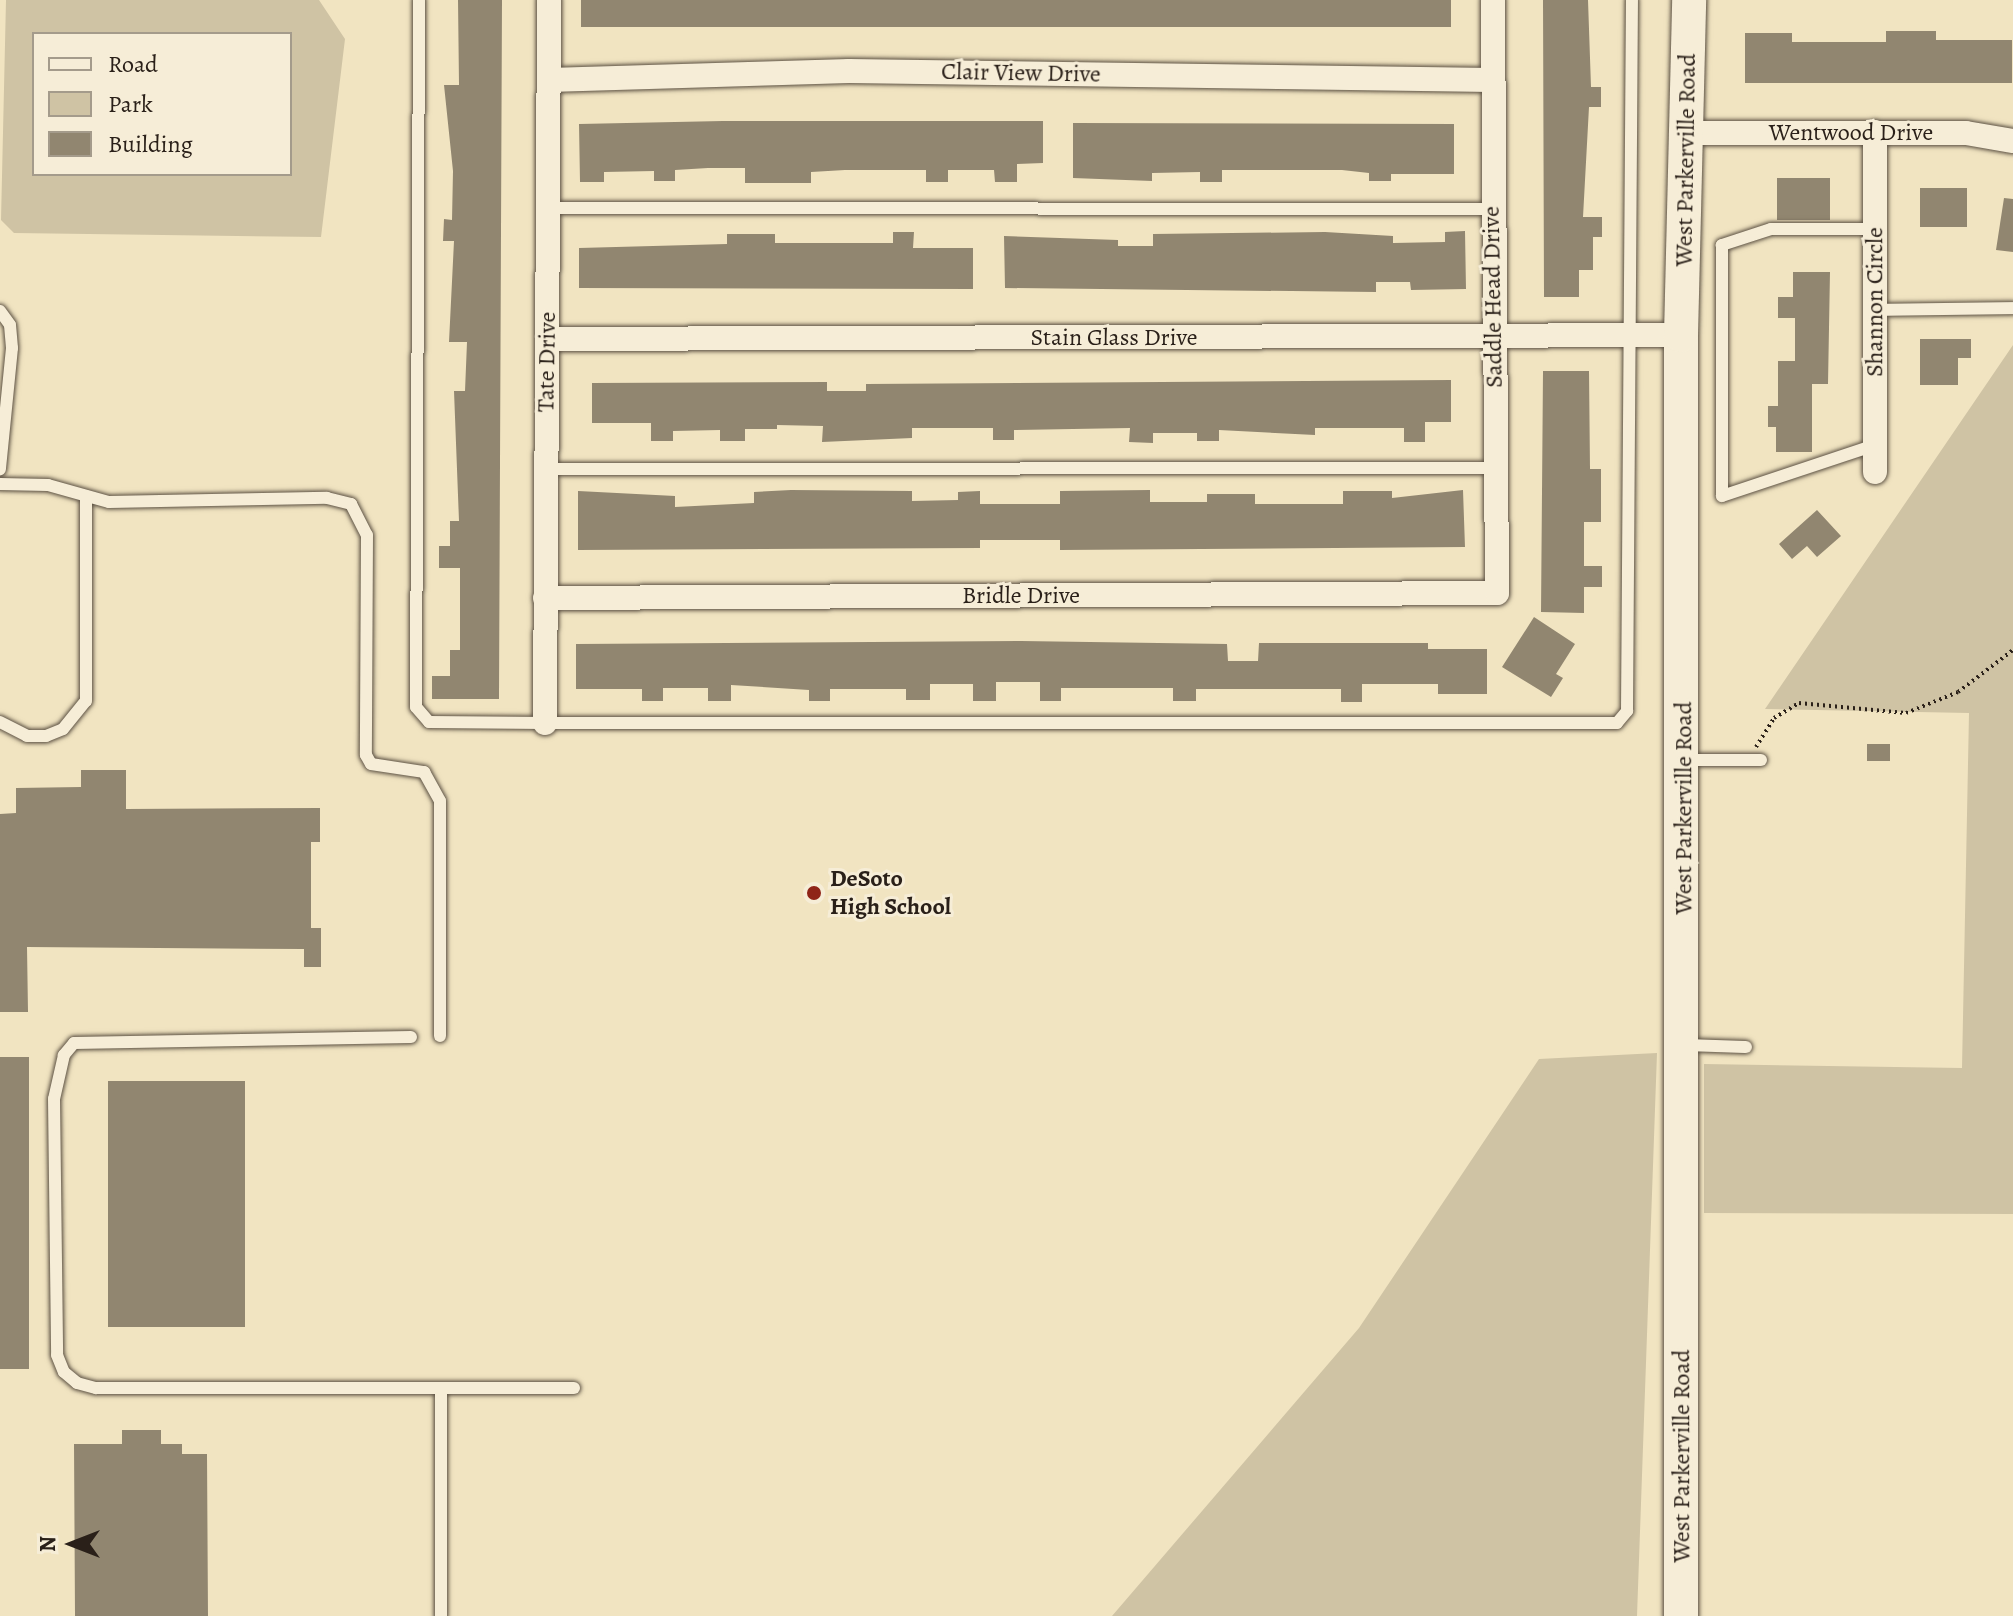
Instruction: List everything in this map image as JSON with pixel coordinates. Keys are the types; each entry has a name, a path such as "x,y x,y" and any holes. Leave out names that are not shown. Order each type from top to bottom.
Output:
{"main road":[{"name":"West Parkerville Road","path":"1681,1616 1685,1045 1681,335 1689,0"}],"street":[{"name":"Tate Drive","path":"545,723 549,0"},
{"name":"Saddle Head Drive","path":"1493,0 1492,209 1497,593"},
{"name":"Clair View Drive","path":"549,80 849,71 1492,80"},
{"name":"Shannon Circle","path":"1875,132 1875,472"},
{"name":"Wentwood Drive","path":"1688,133 1966,133 2013,141"},
{"name":"Stain Glass Drive","path":"548,339 1681,335"},
{"name":"Bridle Drive","path":"545,598 1497,593"}],"lane":[{"path":"419,0 416,707 429,722 545,723 1617,723 1627,711 1632,0"},
{"path":"548,208 1492,209"},
{"path":"1875,229 1771,229 1722,245 1722,496 1875,445"},
{"path":"1875,310 2013,308"},
{"path":"0,311 10,325 12,348 0,469"},
{"path":"545,469 1495,468"},
{"path":"0,484 37,484 86,496 137,503 327,498 343,500 359,515 367,535 366,755 371,764 424,772 440,801 440,1036"},
{"path":"0,722 27,736 46,736 70,723 86,701 86,496"},
{"path":"1684,760 1755,760"},
{"path":"411,1037 74,1043 60,1064 54,1099 57,1355 64,1372 77,1383 96,1388 574,1388"},
{"path":"1685,1045 1746,1047"},
{"path":"441,1388 441,1616"}],"path":[{"path":"1755,760 1774,718 1799,703 1906,713 1958,692 2013,650"}],"green space":[{"path":"6,0 319,0 345,39 321,237 14,233 1,220"},
{"path":"2013,345 2013,1214 1704,1213 1704,1064 1962,1068 1969,713 1765,709"},
{"path":"1657,1053 1637,1616 1112,1616 1359,1328 1539,1059"}],"building":[{"path":"458,0 502,0 499,699 432,699 432,676 450,676 450,650 460,650 460,568 439,568 439,546 450,546 450,521 459,521 454,391 465,391 467,342 449,342 454,241 443,241 444,219 452,220 453,171 444,85 459,85"},
{"path":"581,0 1451,0 1451,27 581,27"},
{"path":"1543,0 1588,0 1591,87 1601,87 1601,107 1589,107 1583,217 1602,217 1602,237 1593,237 1593,270 1579,270 1579,297 1544,297"},
{"path":"1886,31 1936,31 1936,40 2012,40 2012,83 1745,83 1745,33 1792,33 1792,42 1886,42"},
{"path":"1043,121 1043,163 1017,164 1017,182 995,182 994,170 948,170 948,182 926,182 926,170 845,170 811,172 811,183 745,183 745,168 708,168 675,170 675,181 654,181 654,171 604,172 604,182 580,182 579,124"},
{"path":"1073,123 1454,124 1454,174 1391,174 1391,181 1369,181 1369,173 1342,170 1222,170 1222,182 1200,182 1200,172 1152,173 1152,181 1073,178"},
{"path":"1777,178 1830,178 1830,220 1777,220"},
{"path":"1920,188 1967,188 1967,227 1920,227"},
{"path":"2004,198 2013,199 2013,252 1996,250"},
{"path":"1465,231 1466,289 1411,290 1410,282 1376,282 1376,292 1005,288 1004,236 1118,240 1118,246 1153,246 1153,234 1325,232 1393,236 1393,243 1445,242 1445,232"},
{"path":"893,232 914,232 913,248 973,248 973,289 579,288 579,248 727,244 727,234 775,234 775,243 893,243"},
{"path":"1793,272 1830,272 1828,384 1812,384 1812,452 1776,452 1776,427 1768,427 1768,406 1778,406 1778,361 1795,361 1795,318 1778,318 1778,297 1793,297"},
{"path":"1920,339 1971,339 1971,358 1958,358 1958,385 1920,385"},
{"path":"1543,371 1589,371 1590,469 1601,469 1601,522 1584,522 1584,566 1602,566 1602,587 1584,587 1584,613 1541,612"},
{"path":"1451,380 1451,422 1425,422 1425,442 1404,442 1404,428 1315,428 1315,435 1219,430 1219,441 1197,441 1197,433 1153,433 1153,443 1129,442 1130,428 1014,430 1014,440 993,440 993,428 912,428 912,438 822,442 823,426 777,425 777,429 745,429 745,441 720,441 720,430 673,431 673,441 651,441 651,423 592,423 592,383 827,382 827,391 866,391 866,384"},
{"path":"1150,490 1150,502 1207,502 1207,494 1255,494 1255,504 1343,504 1343,491 1392,491 1392,498 1463,490 1465,547 1060,550 1060,540 980,540 980,548 578,550 578,491 675,496 675,507 754,503 754,492 912,491 912,501 958,500 958,492 980,491 980,504 1060,504 1060,491"},
{"path":"1817,510 1841,536 1817,557 1807,546 1792,559 1779,544"},
{"path":"1534,617 1575,644 1556,674 1563,678 1551,697 1502,667"},
{"path":"1021,641 1227,644 1228,661 1258,661 1259,643 1428,643 1428,649 1487,649 1487,694 1438,694 1438,684 1362,684 1362,702 1341,702 1341,689 1196,689 1196,701 1173,701 1173,688 1061,688 1061,701 1040,701 1040,682 996,682 996,701 973,701 973,684 930,684 930,700 906,700 906,689 830,689 830,701 809,701 809,690 731,685 731,701 708,701 708,688 663,688 663,701 642,701 642,689 576,689 576,644"},
{"path":"1867,744 1890,744 1890,761 1867,761"},
{"path":"81,770 126,770 126,809 320,808 320,842 311,842 311,928 321,928 321,967 304,967 304,949 27,947 28,1012 0,1012 0,814 16,813 16,788 81,787"},
{"path":"0,1057 29,1057 29,1369 0,1369"},
{"path":"108,1081 245,1081 245,1327 108,1327"},
{"path":"122,1430 161,1430 161,1444 182,1444 182,1454 207,1454 208,1616 75,1616 74,1444 122,1444"}],"place":[{"name":"DeSoto High School","path":"814,893"}]}
